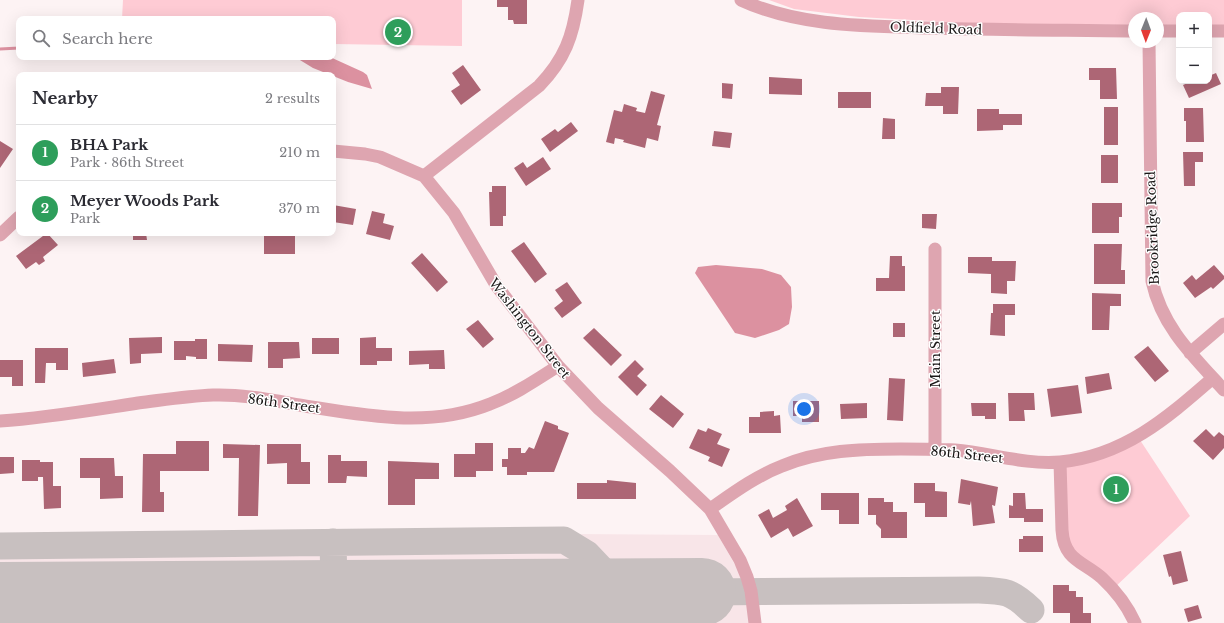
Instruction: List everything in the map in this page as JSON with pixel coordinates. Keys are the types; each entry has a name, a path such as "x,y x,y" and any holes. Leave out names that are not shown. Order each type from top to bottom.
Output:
{"street":[{"path":"336,151 365,154 380,158 424,176 539,86 548,76 564,54 568,44 574,26 578,0"},
{"name":"Oldfield Road","path":"741,0 779,14 839,23 889,27 1128,31"},
{"path":"1164,31 1176,31"},
{"path":"1212,31 1224,31"},
{"name":"Brookridge Road","path":"1149,48 1152,281 1161,310 1168,324 1190,353 1224,390"},
{"name":"Washington Street","path":"424,176 454,213 496,285 558,366 598,408 670,471 710,509 740,560 747,577 751,591 755,623"},
{"path":"0,234 16,220"},
{"name":"Main Street","path":"935,249 935,449"},
{"path":"1190,353 1224,324"},
{"name":"86th Street","path":"0,421 44,417 181,397 214,395 250,397 383,418 424,418 452,414 489,405 519,390 558,366"},
{"name":"86th Street","path":"710,509 751,481 783,465 803,458 835,452 863,449 935,449 968,452 1029,461 1060,462 1109,450 1138,437 1166,419 1213,378"},
{"path":"1060,462 1062,530 1063,541 1066,549 1072,557 1100,577 1113,589 1123,601 1135,623"}],"shaded area":[{"path":"123,0 462,0 462,46 336,44 336,16 122,16"},
{"path":"769,0 1224,0 1224,25 1212,25 1212,12 1176,12 1176,25 1164,25 1164,12 1128,12 1128,25 983,24 859,17 794,9"},
{"path":"300,60 336,60 367,75 372,89 336,77 336,72 323,72"},
{"path":"716,265 762,269 781,275 791,287 792,307 789,324 779,330 755,338 735,333 695,273 698,267"},
{"path":"1138,437 1190,516 1113,589 1066,549 1060,462"},
{"path":"574,534 718,535 743,579 750,623 0,623 0,537"}],"building":[{"path":"497,0 527,0 527,24 514,24 513,20 508,20 508,7 497,7"},
{"path":"463,65 481,90 461,105 451,91 460,85 452,73"},
{"path":"1089,68 1116,68 1117,99 1100,99 1100,80 1089,80"},
{"path":"1216,73 1221,84 1189,98 1183,85 1212,84 1212,75"},
{"path":"769,77 802,79 802,95 769,94"},
{"path":"722,83 733,84 732,99 722,98"},
{"path":"941,87 959,87 958,114 943,114 943,106 925,106 926,93 941,93"},
{"path":"651,91 665,95 657,125 661,126 658,141 647,138 645,148 623,142 624,140 615,138 614,144 606,142 614,110 622,112 624,104 637,108 636,111 645,113"},
{"path":"838,92 871,92 871,108 838,108"},
{"path":"1104,107 1118,107 1118,145 1104,145"},
{"path":"1184,108 1203,108 1204,142 1186,142 1186,121 1184,121"},
{"path":"977,109 999,109 999,114 1022,114 1022,125 1003,125 1003,130 977,131"},
{"path":"883,118 895,119 895,139 882,139"},
{"path":"571,122 578,131 550,152 541,139 555,129 558,132"},
{"path":"714,131 732,133 730,148 712,146"},
{"path":"0,141 13,149 0,168"},
{"path":"1183,152 1203,152 1203,162 1195,162 1195,186 1184,186"},
{"path":"1101,155 1118,155 1118,183 1101,183"},
{"path":"543,157 551,169 526,186 514,168 523,162 527,168"},
{"path":"492,186 506,186 506,216 503,216 503,226 490,226 489,192 492,192"},
{"path":"1092,203 1122,203 1122,217 1119,217 1119,233 1092,233"},
{"path":"336,206 356,209 353,225 336,222"},
{"path":"372,211 385,214 383,223 394,226 390,240 366,234"},
{"path":"922,214 937,214 936,229 922,228"},
{"path":"43,236 50,236 58,245 43,257 45,261 39,265 36,262 26,269 16,256"},
{"path":"133,236 146,236 147,240 133,240"},
{"path":"264,236 295,236 295,254 264,254"},
{"path":"524,242 547,274 535,283 511,251"},
{"path":"1094,244 1122,244 1121,270 1125,270 1125,284 1094,284"},
{"path":"422,253 448,282 437,292 411,263"},
{"path":"890,256 902,256 902,266 905,266 905,291 876,291 876,278 889,278"},
{"path":"968,257 992,257 992,261 1016,261 1015,281 1007,281 1007,294 991,293 991,274 968,273"},
{"path":"1214,265 1224,276 1224,279 1213,289 1211,287 1195,298 1183,283 1192,275 1196,280"},
{"path":"567,282 582,303 562,318 554,308 563,301 555,290"},
{"path":"1092,293 1121,294 1121,306 1110,306 1109,330 1092,330"},
{"path":"993,304 1015,304 1015,315 1005,315 1005,336 990,335"},
{"path":"478,320 494,339 483,348 466,329"},
{"path":"893,323 905,323 905,337 893,337"},
{"path":"594,328 622,355 611,366 583,338"},
{"path":"162,337 162,353 141,354 141,363 130,364 129,338"},
{"path":"376,337 376,348 392,348 392,361 377,361 377,365 360,365 360,338"},
{"path":"312,338 339,338 339,354 312,354"},
{"path":"195,339 207,339 207,359 196,359 196,357 186,356 186,360 174,360 174,341 195,341"},
{"path":"268,342 299,342 300,358 283,359 283,368 268,368"},
{"path":"218,344 253,345 252,362 218,361"},
{"path":"1148,346 1169,371 1155,382 1134,357"},
{"path":"35,348 68,348 68,370 56,370 56,363 46,363 45,383 35,383"},
{"path":"444,350 445,369 429,369 429,364 409,365 409,351"},
{"path":"114,359 116,373 83,377 82,363"},
{"path":"0,360 23,360 23,386 12,386 12,377 0,377"},
{"path":"635,360 644,369 637,376 647,385 637,396 618,377"},
{"path":"1109,373 1112,389 1087,394 1085,377"},
{"path":"889,378 905,379 903,421 887,420"},
{"path":"1078,385 1082,413 1051,417 1047,389"},
{"path":"1008,393 1034,393 1035,410 1024,410 1025,421 1009,421"},
{"path":"661,395 684,414 673,428 649,409"},
{"path":"793,401 819,401 819,422 802,422 802,416 793,416"},
{"path":"867,403 867,418 841,419 840,404"},
{"path":"971,403 996,403 996,419 985,419 985,416 972,416"},
{"path":"774,411 774,416 780,415 781,433 749,433 749,417 760,417 760,412"},
{"path":"545,421 558,426 558,429 569,433 554,472 527,472 527,475 507,475 507,467 502,467 502,459 508,459 508,448 521,448 521,453 525,453 529,447 534,449"},
{"path":"708,428 722,434 717,444 730,449 722,467 708,461 710,457 689,448 698,429 706,432"},
{"path":"1206,429 1214,437 1219,432 1224,436 1224,448 1213,460 1193,441"},
{"path":"176,441 209,441 209,471 160,471 160,492 164,492 164,512 142,512 143,454 176,454"},
{"path":"475,443 493,443 493,471 476,471 476,477 454,477 454,454 475,454"},
{"path":"223,444 260,445 258,516 238,516 239,458 223,458"},
{"path":"267,444 301,444 301,462 310,462 310,484 287,484 287,463 267,464"},
{"path":"328,455 341,455 341,461 367,461 367,477 347,476 346,483 328,483"},
{"path":"0,457 14,457 14,473 0,474"},
{"path":"80,458 114,458 115,476 123,476 123,498 100,499 100,478 80,478"},
{"path":"22,460 53,462 53,486 61,486 61,508 44,509 43,477 38,477 38,481 22,481"},
{"path":"388,461 439,463 439,479 415,479 415,505 388,505"},
{"path":"961,479 998,487 995,506 992,505 995,523 973,526 971,501 970,505 958,503"},
{"path":"607,480 636,483 636,499 577,499 577,483 607,483"},
{"path":"914,483 935,483 935,491 947,492 947,517 925,517 925,503 914,503"},
{"path":"821,493 859,493 859,524 839,524 839,510 821,510"},
{"path":"1013,493 1025,493 1026,509 1043,509 1043,522 1024,522 1024,518 1009,518 1009,505 1013,506"},
{"path":"797,498 813,526 793,537 788,528 771,538 758,515 769,509 773,518 787,510 785,506"},
{"path":"868,498 884,498 884,502 893,502 893,512 907,512 907,538 881,538 881,529 876,524 876,515 868,515"},
{"path":"1023,536 1043,536 1043,552 1019,552 1019,539 1023,539"},
{"path":"1181,551 1188,581 1173,585 1171,576 1169,577 1163,555"},
{"path":"1053,585 1069,585 1069,591 1076,591 1076,597 1083,597 1083,613 1091,613 1091,623 1070,623 1070,613 1053,613"},
{"path":"1198,605 1202,618 1188,622 1184,609"}],"waterway":[{"path":"0,49 16,48"}],"taxiway":[{"path":"0,546 564,540 587,554 623,592"},
{"path":"333,542 335,623"},
{"path":"700,623 702,592 987,590 1007,593 1018,599 1031,610"},
{"path":"150,595 151,623"}],"runway":[{"path":"0,596 702,592"}],"place":[{"name":"Meyer Woods Park","path":"398,32"},
{"name":"BHA Park","path":"1116,489"}]}
